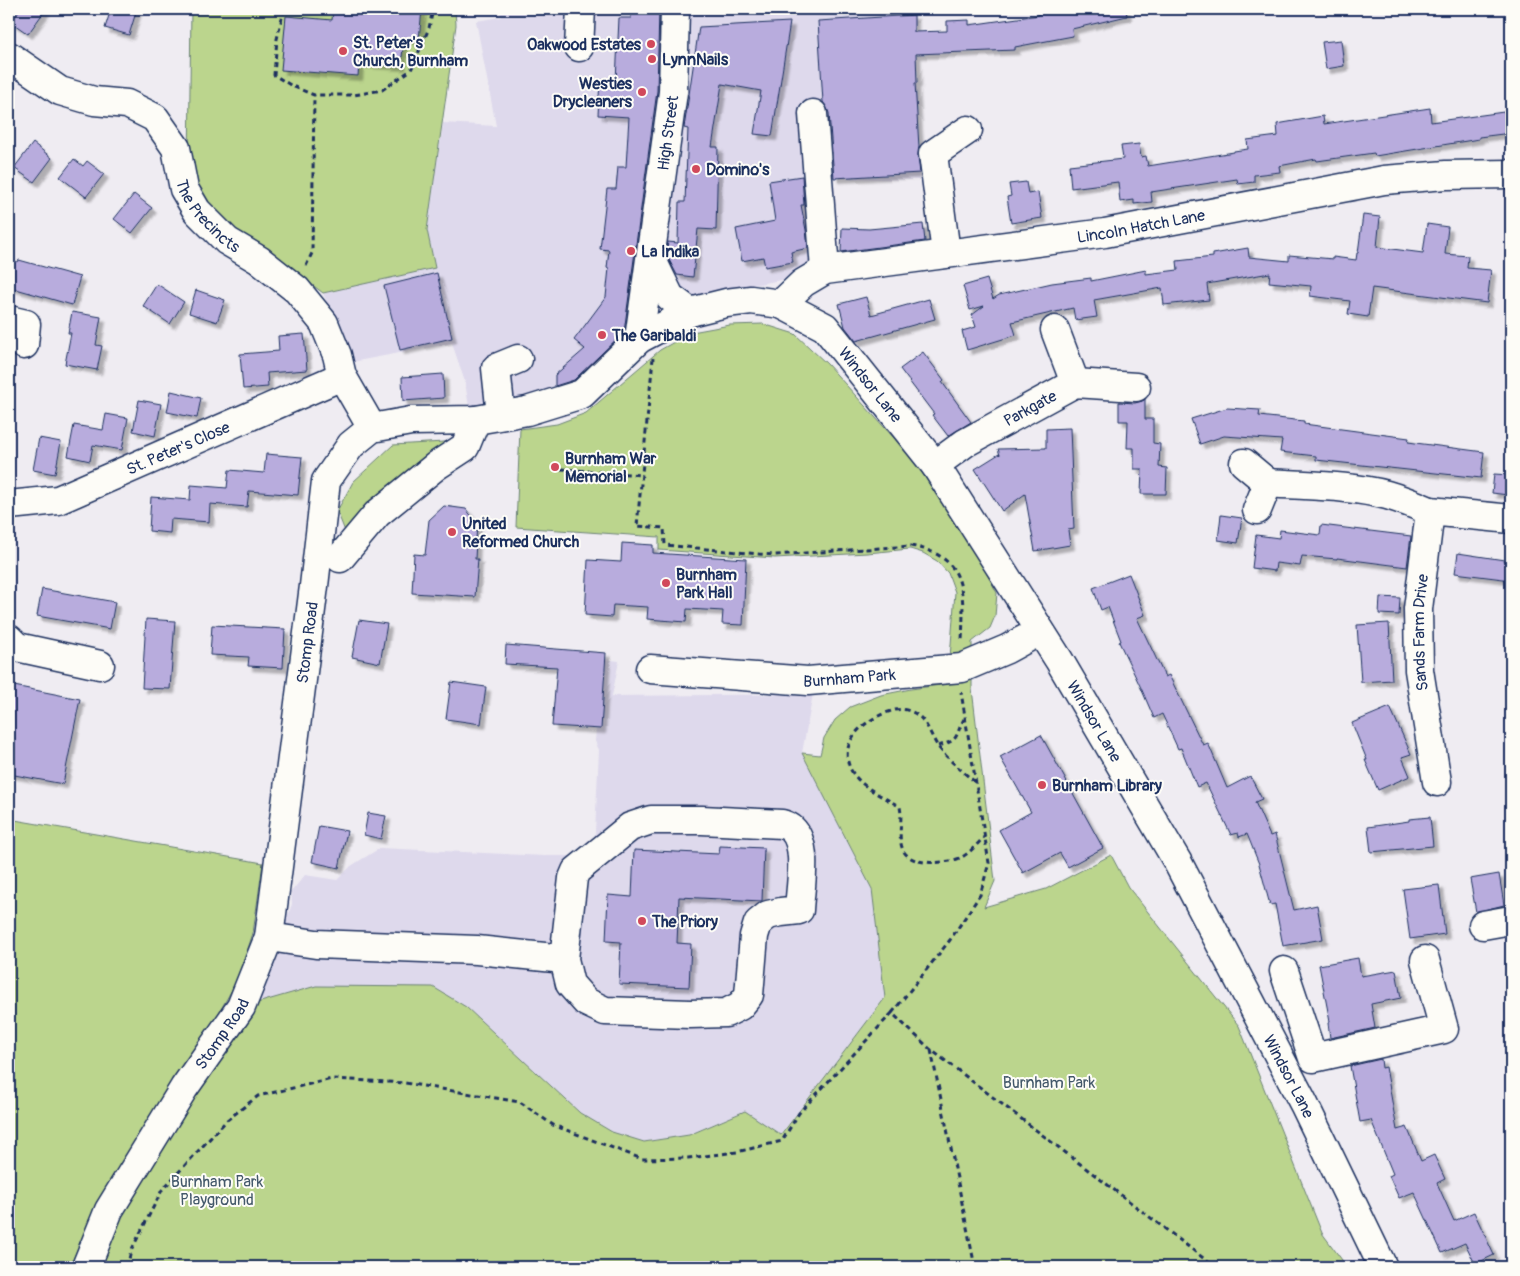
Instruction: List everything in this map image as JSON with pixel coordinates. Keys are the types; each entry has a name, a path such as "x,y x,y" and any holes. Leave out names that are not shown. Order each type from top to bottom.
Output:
{"street":[{"path":"579,47 581,9"},
{"name":"High Street","path":"639,339 673,92 675,9"},
{"name":"The Precincts","path":"9,56 60,91 94,101 127,104 155,118 176,148 184,189 197,211 227,241 259,260 296,290 324,322 337,355 342,376 372,428"},
{"path":"813,114 825,270"},
{"path":"946,254 933,154 968,130"},
{"name":"Lincoln Hatch Lane","path":"782,304 803,284 825,270 1105,233 1384,180 1446,175 1511,174"},
{"path":"651,258 670,297 690,312"},
{"name":"Stomp Road","path":"86,1267 109,1210 184,1088 241,1007 269,937 326,481 351,445 372,428 411,421 488,418 526,411 582,394 639,339 690,312 726,303 751,300 782,304"},
{"name":"Windsor Lane","path":"782,304 825,327 935,465 1059,660 1177,861 1304,1104 1383,1267"},
{"path":"9,320 26,324 24,346"},
{"path":"1055,330 1075,384"},
{"path":"340,558 377,514 436,466 465,447 488,418 496,368 518,359"},
{"name":"St. Peter's Close","path":"9,505 58,500 342,376"},
{"name":"Parkgate","path":"935,465 966,442 1075,384 1136,386"},
{"path":"1244,463 1268,483 1366,491 1386,495 1430,511 1511,519"},
{"path":"1257,510 1268,483"},
{"name":"Sands Farm Drive","path":"1430,511 1418,609 1419,670 1438,782"},
{"name":"Burnham Park","path":"650,669 808,680 962,668 1007,649 1040,631"},
{"path":"9,639 17,647 100,665"},
{"path":"652,820 702,820 782,824 791,828 798,837 802,848 798,910 768,915 758,923 754,936 749,995 740,1006 733,1010 726,1013 690,1014 605,1011 586,1002 570,984 564,959 573,878 576,871 630,827 652,820"},
{"path":"1482,925 1511,920"},
{"path":"269,937 316,944 477,950 564,959"},
{"path":"1284,971 1313,1058 1444,1029 1425,960"},
{"path":"1256,1012 1294,1002"}],"path":[{"path":"284,9 277,39 274,75 292,86 314,95 354,95 382,90 411,70 429,28 434,9"},
{"path":"296,290 312,253 314,95"},
{"path":"127,1267 131,1251 162,1190 227,1120 258,1096 332,1079 405,1083 520,1102 553,1125 642,1159 688,1158 737,1152 782,1141 799,1113 892,1013 950,940 980,895 989,863 961,695 963,607 962,589 955,570 941,557 925,548 911,546 775,555 665,545 664,528 637,526 654,360 639,339"},
{"path":"562,469 642,475"},
{"path":"976,782 953,764 938,746 921,717 911,711 892,710 873,718 858,729 850,741 848,755 850,769 858,780 900,807 901,840 904,851 909,856 926,862 951,861 968,853 985,836"},
{"path":"938,746 953,742 964,719"},
{"path":"892,1013 930,1049 1215,1267"},
{"path":"930,1049 975,1267"}],"shaded area":[{"path":"501,9 552,9 552,12 569,15 577,9 915,9 919,180 828,178 837,264 798,277 697,295 625,329 571,389 470,413 465,382 452,343 352,362 323,293 435,267 427,230 443,123 496,126 476,21 501,17"},
{"path":"602,659 619,661 612,696 813,694 802,753 872,889 885,998 780,1135 745,1111 689,1135 644,1142 612,1132 580,1113 466,1007 433,987 257,1003 292,904 291,892 305,875 337,880 351,866 380,848 545,856 589,856 594,853 599,750 595,741"}],"green space":[{"path":"191,9 455,9 456,25 427,230 435,268 323,293 256,242 230,228 207,209 189,165"},
{"name":"Burnham Park","path":"763,324 795,334 827,364 913,459 985,570 997,593 995,616 990,628 972,642 972,689 995,881 984,907 1046,889 1111,855 1128,887 1239,1026 1322,1233 1345,1267 103,1267 111,1235 138,1183 257,1003 316,986 433,987 466,1007 580,1113 612,1132 644,1142 689,1135 745,1111 781,1135 885,998 872,889 802,753 820,755 824,738 835,720 850,707 881,695 948,684 955,592 948,573 937,561 923,553 910,549 775,558 659,550 659,537 516,527 520,429 557,424 586,413 660,350 692,332 730,325"},
{"path":"461,441 352,549 337,511 353,482 393,445"},
{"path":"9,819 263,863 253,933 238,979 216,1018 157,1106 97,1202 70,1267 9,1267"}],"building":[{"path":"20,9 46,9 28,34 11,22"},
{"path":"111,9 137,9 129,35 105,28"},
{"name":"St. Peter's Church, Burnham","path":"333,9 422,9 419,40 404,39 401,66 359,63 358,76 281,70 286,16 332,20"},
{"path":"631,9 659,9 657,91 624,332 574,380 555,386 555,375 585,349 574,340 606,297 609,250 600,249 607,189 616,189 618,167 626,167 629,117 598,115 600,80 616,81 619,18 631,18"},
{"path":"1038,9 1126,9 1127,16 1072,29 1073,36 1015,47 1015,50 916,54 917,83 915,83 920,173 834,178 829,113 823,102 818,21 914,15 914,32 947,31 947,21 969,20 969,25 1039,15"},
{"path":"790,22 772,136 754,134 761,91 722,84 712,147 718,147 716,230 698,229 693,277 677,275 666,254 668,242 678,243 679,202 685,202 688,129 684,128 699,27"},
{"path":"1341,40 1344,66 1326,69 1322,42"},
{"path":"1430,108 1431,122 1511,111 1511,133 1375,156 1374,153 1317,161 1316,159 1279,166 1280,172 1254,175 1254,182 1238,184 1237,179 1151,192 1152,202 1134,204 1134,200 1120,202 1118,182 1071,188 1069,165 1123,159 1121,146 1139,144 1141,157 1146,156 1148,166 1248,149 1247,140 1278,136 1277,124 1323,116 1324,124"},
{"path":"33,143 52,158 34,182 14,168"},
{"path":"74,159 83,166 87,161 104,174 86,197 60,177"},
{"path":"802,176 804,205 801,205 808,248 791,252 793,262 765,267 763,257 742,261 736,229 775,221 769,181"},
{"path":"1026,182 1028,194 1038,192 1042,218 1011,223 1007,197 1011,196 1009,184"},
{"path":"134,194 152,208 132,233 114,219"},
{"path":"1363,215 1380,217 1377,247 1423,253 1427,224 1448,227 1445,254 1468,256 1467,268 1491,270 1487,303 1372,288 1368,317 1348,314 1350,301 1310,296 1311,286 1269,282 1270,273 1207,284 1209,300 1164,305 1162,288 1094,300 1097,317 1075,320 1073,308 1012,322 1016,335 967,350 962,331 976,327 972,315 984,306 970,310 963,286 987,279 993,299 999,295 1052,283 1091,278 1091,281 1146,270 1146,274 1178,270 1177,261 1213,257 1213,254 1248,248 1249,257 1289,261 1289,255 1356,260"},
{"path":"923,224 925,241 841,252 842,228 869,229"},
{"path":"9,260 18,262 19,260 80,277 72,305 9,287"},
{"path":"437,273 452,338 400,350 384,286"},
{"path":"157,284 184,302 170,324 143,306"},
{"path":"196,290 225,300 217,322 189,313"},
{"path":"866,297 871,315 929,299 935,319 856,341 845,327 839,304"},
{"path":"72,312 101,317 96,345 102,346 97,370 65,364 71,333 68,333"},
{"path":"304,334 307,370 267,373 268,387 243,389 240,354 279,351 278,336"},
{"path":"923,352 971,422 948,436 900,369"},
{"path":"443,374 444,398 403,401 402,377"},
{"path":"171,391 201,398 197,418 167,412"},
{"path":"1145,399 1145,419 1153,419 1153,443 1160,444 1159,467 1167,468 1166,494 1141,494 1142,469 1134,469 1134,448 1127,448 1128,421 1119,421 1119,402 1135,403"},
{"path":"139,400 161,404 155,436 133,431"},
{"path":"1227,408 1260,410 1259,416 1304,421 1304,424 1409,438 1408,442 1484,452 1481,478 1316,460 1316,456 1280,452 1282,440 1224,436 1200,444 1191,419"},
{"path":"106,414 128,418 122,450 93,445 90,461 68,456 74,425 103,430"},
{"path":"1070,428 1074,529 1068,530 1070,545 1035,551 1025,494 1002,511 975,469 1000,455 998,449 1046,448 1046,429"},
{"path":"39,438 61,442 55,474 33,470"},
{"path":"266,454 302,457 298,495 249,491 247,507 210,504 209,522 171,519 170,533 149,531 151,497 190,500 191,485 227,488 229,470 264,473"},
{"path":"1494,474 1510,475 1508,495 1492,493"},
{"path":"444,506 466,509 477,523 475,559 478,559 475,597 412,593 414,554 425,555 429,520"},
{"path":"1221,515 1242,518 1238,543 1218,540"},
{"path":"1321,525 1411,536 1407,567 1337,558 1302,556 1300,566 1276,563 1275,571 1252,568 1256,535 1279,538 1280,530 1320,535"},
{"name":"Burnham Park Hall","path":"622,543 653,545 653,553 746,559 743,625 722,624 723,611 687,609 686,622 647,619 648,607 613,605 612,617 585,615 588,560 621,562"},
{"path":"1458,553 1511,561 1511,580 1455,573"},
{"path":"1129,574 1145,615 1137,618 1165,677 1169,675 1203,745 1208,743 1227,788 1250,776 1262,799 1255,802 1270,836 1275,834 1294,910 1317,905 1323,939 1283,946 1275,904 1270,905 1259,864 1247,834 1239,837 1238,833 1231,835 1206,783 1197,787 1181,748 1178,749 1162,714 1154,718 1119,642 1121,641 1108,607 1101,610 1093,588"},
{"path":"42,589 115,602 110,629 37,616"},
{"path":"1380,597 1400,598 1399,615 1379,614"},
{"path":"146,619 175,621 170,689 142,688"},
{"path":"359,620 387,624 380,663 352,657"},
{"path":"1389,623 1392,680 1361,682 1357,625"},
{"path":"212,625 285,629 283,668 248,666 249,657 210,655"},
{"path":"506,645 606,653 601,729 552,726 557,667 505,664"},
{"path":"451,682 486,687 481,724 446,719"},
{"path":"9,685 80,699 63,784 9,774"},
{"path":"1390,707 1411,754 1402,757 1410,776 1378,790 1352,723"},
{"name":"Burnham Library","path":"1041,735 1103,848 1068,867 1060,853 1023,873 999,830 1031,812 1000,757"},
{"path":"368,813 386,816 381,839 364,835"},
{"path":"1430,817 1433,846 1371,852 1368,827"},
{"path":"319,826 347,831 339,868 312,862"},
{"name":"The Priory","path":"720,846 764,848 762,901 679,897 677,943 691,944 689,987 619,984 621,942 606,941 608,895 632,897 634,850 719,854"},
{"path":"1499,874 1504,905 1476,912 1470,879"},
{"path":"1439,885 1445,934 1410,939 1403,889"},
{"path":"1358,958 1361,976 1396,970 1401,998 1371,1004 1375,1028 1330,1038 1328,1023 1330,1022 1319,965"},
{"path":"1381,1059 1382,1068 1386,1067 1397,1130 1407,1127 1421,1161 1434,1155 1445,1179 1437,1183 1454,1221 1474,1212 1494,1255 1475,1264 1465,1243 1442,1253 1414,1192 1399,1198 1389,1176 1393,1174 1371,1120 1360,1122 1350,1066"}],"place":[{"name":"Oakwood Estates","path":"651,44"},
{"name":"St. Peter's Church, Burnham","path":"343,51"},
{"name":"LynnNails","path":"652,59"},
{"name":"Westies Drycleaners","path":"642,92"},
{"name":"Domino's","path":"696,169"},
{"name":"La Indika","path":"631,251"},
{"name":"The Garibaldi","path":"602,335"},
{"name":"Burnham War Memorial","path":"555,467"},
{"name":"United Reformed Church","path":"452,532"},
{"name":"Burnham Park Hall","path":"666,583"},
{"name":"Burnham Library","path":"1042,785"},
{"name":"The Priory","path":"642,921"}],"park label":[{"name":"Burnham Park Playground","path":"217,1190"}]}
